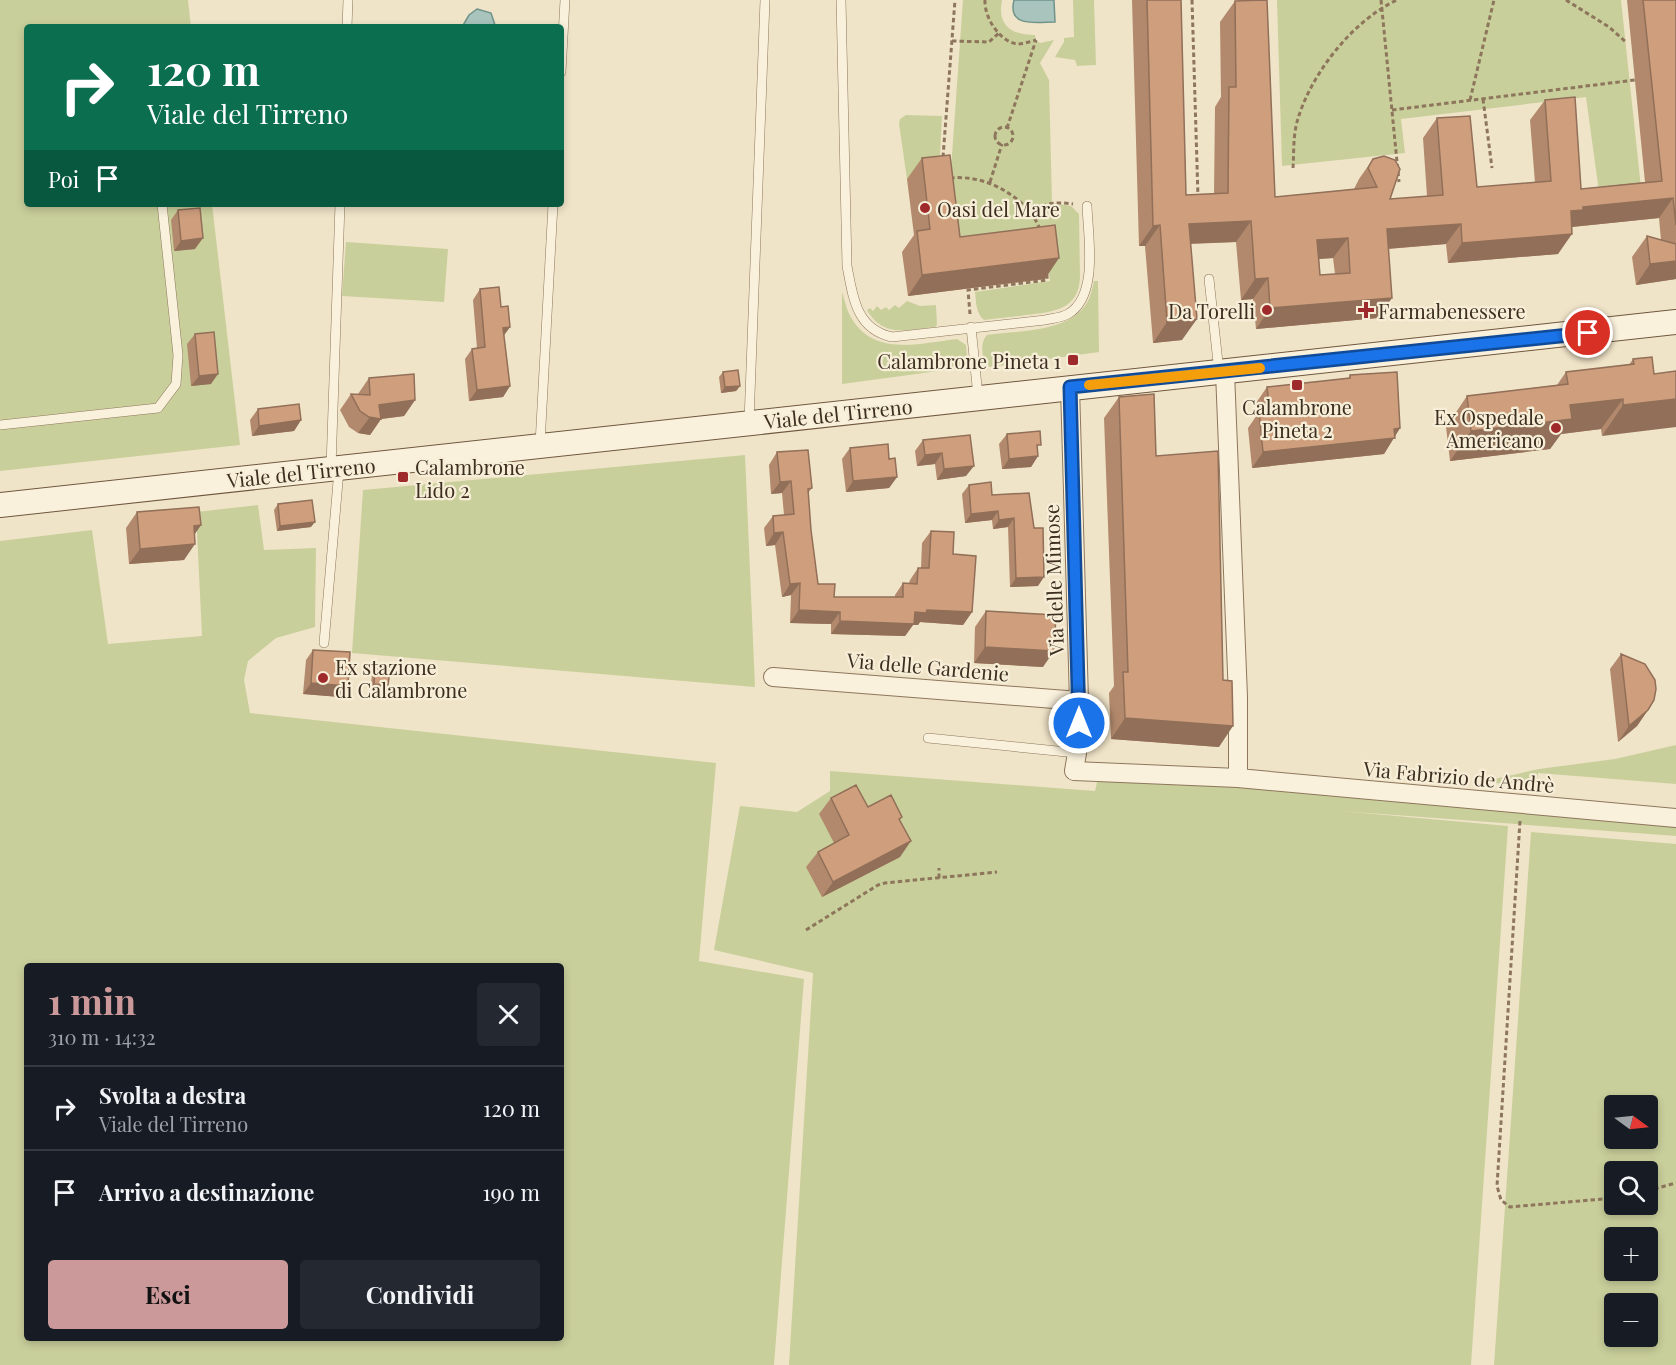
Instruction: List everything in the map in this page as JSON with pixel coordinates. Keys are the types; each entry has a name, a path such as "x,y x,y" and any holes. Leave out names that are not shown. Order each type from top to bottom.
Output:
{"main road":[{"name":"Viale del Tirreno","path":"0,505 1676,322"}],"street":[{"path":"1222,372 1238,697 1238,778"},
{"name":"Via delle Mimose","path":"1070,387 1079,701 1076,762"},
{"name":"Via delle Gardenie","path":"773,676 1079,701"},
{"name":"Via Fabrizio de Andrè","path":"1076,762 1676,818"}],"lane":[{"path":"347,24 348,0"},
{"path":"564,24 565,0"},
{"path":"749,423 765,0"},
{"path":"841,0 848,266 854,303 866,323 881,334 892,337 1055,318 1069,313 1082,300 1088,282 1087,206"},
{"path":"0,424 158,408 176,384 178,355 162,207"},
{"path":"324,643 335,468 330,442 340,207"},
{"path":"540,446 553,207"},
{"path":"1209,279 1222,372"},
{"path":"971,327 979,397"},
{"path":"928,738 1076,762"}],"path":[{"path":"943,168 955,0"},
{"path":"985,0 988,18 1006,41 1014,44 1036,40 1007,128"},
{"path":"1192,0 1198,198 1204,198"},
{"path":"1381,0 1399,182"},
{"path":"1293,168 1297,122 1328,58 1353,32 1397,0"},
{"path":"1470,100 1494,0"},
{"path":"1566,0 1609,27 1627,43"},
{"path":"952,41 990,42 999,33"},
{"path":"1392,110 1635,80"},
{"path":"1483,98 1492,168"},
{"path":"1001,128 1007,128 1013,134 1012,139 1008,144 1002,144 997,141 996,135 1001,128"},
{"path":"990,183 1002,144"},
{"path":"942,179 963,177 990,183 1005,190 1022,202 1032,213 1042,236"},
{"path":"1032,213 1039,207 1052,203 1087,206"},
{"path":"971,327 968,290 1047,280 1046,269"},
{"path":"1521,805 1497,1186 1501,1200 1510,1207 1604,1198"},
{"path":"939,868 939,878"},
{"path":"806,930 878,885 997,872"},
{"path":"1658,1188 1676,1183"}],"green space":[{"path":"0,0 188,0 191,24 24,24 24,207 212,207 240,445 0,471"},
{"path":"963,0 1002,0 1001,9 1004,22 1013,31 1035,35 1036,40 1040,43 1054,40 1040,63 1049,80 1052,203 1071,206 1079,214 1080,277 1075,296 1070,303 1055,310 984,320 979,314 976,303 975,292 1050,281 1043,232 953,242 950,183"},
{"path":"1073,0 1094,0 1096,65 1077,66 1075,60 1055,57 1064,38 1074,37"},
{"path":"1277,0 1621,0 1641,188 1599,192 1586,97 1401,119 1405,153 1282,166"},
{"path":"906,115 942,116 939,175 907,179 899,124 900,119"},
{"path":"346,242 448,249 444,302 342,296"},
{"path":"1094,281 1098,281 1099,352 990,367 985,365 982,345 987,335 1039,329 1065,321 1076,315 1086,304"},
{"path":"842,292 852,319 873,339 900,345 957,339 966,345 968,367 842,384"},
{"path":"907,301 920,306 936,305 937,325 897,330 880,325 867,310 870,308 873,311 877,306 881,310 886,307 889,310 895,305 899,308"},
{"path":"745,455 755,687 352,653 363,490"},
{"path":"258,505 264,550 316,548 315,627 276,638 248,661 244,680 250,713 716,763 699,961 804,979 774,1365 0,1365 0,541 92,530 108,644 202,636 196,512"},
{"path":"1676,745 1676,784 1538,773 1536,786 1481,782 1539,769 1615,759"},
{"path":"830,771 1095,791 1097,782 1104,777 1676,821 1676,836 1341,811 1508,826 1471,1365 789,1365 813,973 714,950 740,806 797,812 830,791"},
{"path":"1531,832 1676,844 1676,1365 1494,1365"}],"water":[{"path":"1014,0 1054,0 1055,22 1025,22 1019,19 1013,9"},
{"path":"477,9 491,13 495,24 464,24 469,15"}],"building":[{"path":"1147,0 1181,0 1186,195 1228,193 1229,87 1236,87 1235,1 1267,0 1275,197 1377,187 1368,168 1373,159 1384,156 1395,160 1400,169 1390,199 1443,195 1437,118 1470,116 1477,187 1551,181 1545,100 1575,97 1581,189 1662,181 1643,0 1676,0 1676,225 1673,198 1583,207 1583,210 1571,211 1572,234 1462,243 1461,224 1387,229 1392,298 1270,308 1268,278 1255,279 1251,221 1189,224 1197,319 1167,322 1160,225 1153,226","holes":["1348,238 1350,273 1320,275 1317,240"]},
{"path":"950,155 960,237 1055,225 1059,258 922,275 917,231 930,229 922,158"},
{"path":"200,208 203,238 181,241 178,210"},
{"path":"1647,236 1676,244 1676,261 1650,264"},
{"path":"499,287 501,307 508,306 510,327 503,328 510,386 477,390 472,349 485,347 480,289"},
{"path":"214,332 218,374 199,376 195,334"},
{"path":"1652,357 1654,374 1676,371 1676,399 1623,405 1623,399 1570,405 1572,419 1471,431 1467,396 1568,384 1566,372 1634,364 1633,359"},
{"path":"738,370 740,386 725,387 723,372"},
{"path":"1397,372 1400,428 1394,429 1395,438 1263,452 1259,412 1270,412 1267,387 1350,378 1350,375"},
{"path":"414,374 415,400 379,405 381,419 369,417 360,411 351,394 370,395 369,378"},
{"path":"1154,394 1156,456 1218,451 1223,680 1232,681 1233,726 1125,718 1123,672 1128,672 1119,397"},
{"path":"299,404 301,420 259,426 258,409"},
{"path":"1040,431 1041,445 1037,445 1038,456 1009,459 1007,434"},
{"path":"970,435 974,466 944,469 942,453 925,455 923,440"},
{"path":"888,444 889,459 895,458 897,477 853,481 850,448"},
{"path":"808,450 812,488 808,489 811,530 818,584 835,584 834,597 903,597 903,583 917,584 918,568 929,568 931,531 954,532 953,554 976,556 972,612 927,610 926,613 915,612 914,624 840,621 840,612 799,610 800,583 790,584 783,532 774,533 773,516 794,514 791,481 780,482 777,452"},
{"path":"991,482 992,495 1029,493 1034,528 1043,528 1044,577 1016,578 1014,518 999,520 998,511 971,514 969,485"},
{"path":"312,500 315,522 280,526 278,504"},
{"path":"199,507 201,525 194,526 195,544 140,549 137,512"},
{"path":"986,611 1056,615 1054,651 985,647"},
{"path":"313,650 350,652 348,686 311,683"},
{"path":"1621,654 1645,664 1655,680 1656,689 1654,700 1648,710 1629,726"},
{"path":"375,669 390,671 388,685 374,684"},
{"path":"856,785 868,807 891,795 902,817 899,819 911,841 833,882 818,852 849,835 831,798"}],"slow traffic":[{"path":"1089,385 1260,368"}],"place":[{"name":"Oasi del Mare","path":"925,208"},
{"name":"Da Torelli","path":"1267,310"},
{"name":"Farmabenessere","path":"1366,310"},
{"name":"Calambrone Pineta 1","path":"1073,360"},
{"name":"Calambrone Pineta 2","path":"1297,385"},
{"name":"Ex Ospedale Americano","path":"1556,428"},
{"name":"Calambrone Lido 2","path":"403,477"},
{"name":"Ex stazione di Calambrone","path":"323,678"}],"route":[{"path":"1079,723 1070,387 1588,333"}]}
